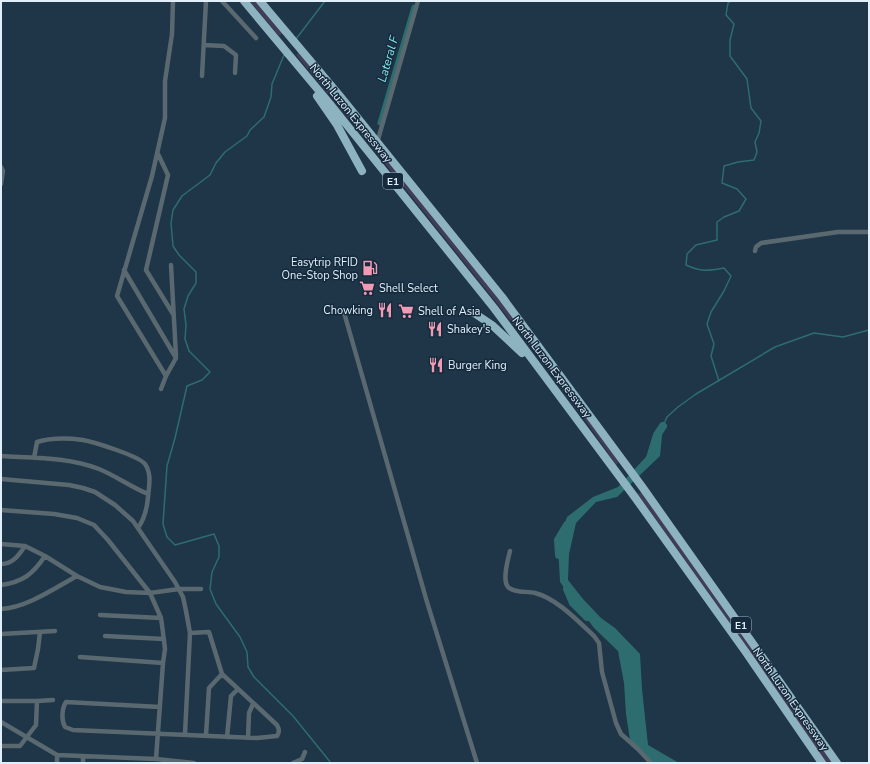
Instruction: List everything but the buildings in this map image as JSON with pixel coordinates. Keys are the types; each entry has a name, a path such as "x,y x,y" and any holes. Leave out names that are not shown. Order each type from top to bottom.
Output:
{"highway":[{"name":"North Luzon Expressway","path":"244,1 413,206 494,308 634,496 745,651 822,763"},
{"name":"North Luzon Expressway","path":"260,1 377,142 502,297 643,488 837,763"},
{"path":"292,58 337,125 362,171"},
{"path":"474,313 492,325 521,352 574,415"}],"street":[{"path":"166,376 117,296 158,154 165,118 165,81 172,34 172,1"},
{"path":"202,76 206,1"},
{"path":"222,1 256,38"},
{"path":"377,142 418,1"},
{"path":"204,45 224,46 236,55 235,73"},
{"path":"158,154 168,175 146,270 173,314"},
{"path":"1,167 3,171 1,184"},
{"path":"755,251 756,247 761,243 838,232 869,232"},
{"path":"162,389 166,376 176,358 171,265"},
{"path":"124,270 176,358"},
{"path":"343,309 427,602 477,763"},
{"path":"34,458 36,443 39,441 74,439 84,440 132,455 145,463 150,475 146,513 144,520 138,528"},
{"path":"1,456 66,460 87,465 101,470 148,494"},
{"path":"1,479 69,485 94,492 115,505 133,521 175,582 185,604 190,633 184,734"},
{"path":"1,510 54,514 77,518 94,525 108,540 150,594 161,618 165,649 157,733 158,761"},
{"path":"1,544 25,546 45,556 77,576 100,587 126,592 150,594 179,589 202,589"},
{"path":"1,564 7,564 16,558 25,546"},
{"path":"510,551 505,580 507,586 512,590 535,593 555,602 594,636 599,643 602,672 616,723 621,734 651,763"},
{"path":"1,585 12,584 26,578 38,567 45,556"},
{"path":"1,609 11,608 26,603 77,576"},
{"path":"100,615 161,618"},
{"path":"1,670 34,668 40,632"},
{"path":"1,634 55,632"},
{"path":"160,707 66,702 64,707 63,724 65,727 73,730 248,738 277,736 279,733 280,730 276,725 222,674 209,632 190,633"},
{"path":"106,636 164,639"},
{"path":"80,657 163,663"},
{"path":"206,735 209,688 222,674"},
{"path":"227,737 231,696 238,689"},
{"path":"1,701 53,700"},
{"path":"1,746 20,746 36,725 37,701"},
{"path":"248,738 249,713 253,704"},
{"path":"1,722 57,756 108,757 134,761 194,763"},
{"path":"293,763 303,761 305,752"},
{"path":"57,756 57,763"},
{"path":"83,763 84,757"},
{"path":"108,757 108,763"}],"shaded area":[{"path":"250,1 257,1 283,33 279,36"},
{"path":"299,52 453,240 525,333 619,462 616,465 576,407 534,351 491,295 296,55"},
{"path":"663,426 660,456 617,497 596,502 576,523 569,554 568,580 601,618 615,628 640,654 648,745 679,763 652,763 631,746 626,714 624,683 618,651 594,628 560,582 558,546 567,517 593,497 618,487 657,445"},
{"path":"642,492 832,763 826,763 728,620 638,494"}],"waterway":[{"path":"296,39 325,1"},
{"path":"719,381 711,356 714,344 707,324 711,312 731,276 724,268 705,270 696,269 686,265 687,254 696,245 717,240 717,222 724,217 739,211 746,199 737,189 722,183 724,166 754,160 757,152 755,142 759,133 761,121 751,108 747,79 730,56 730,40 734,24 726,15 728,3 731,1"},
{"name":"Lateral F","path":"380,123 414,7"},
{"path":"284,55 272,84 271,97 264,117 250,130 247,136 225,152 216,163 210,175 182,196 173,210 171,223 173,246 179,255 196,272 196,283 188,296 184,309 186,325 185,339 189,351 210,372 202,380 187,386 167,466 163,524 167,537 175,545 214,534 219,546 219,557 212,572 210,589 216,604 240,637 247,652 248,667 254,677 293,716 331,763"},
{"path":"663,426 667,417 696,394 775,347 814,333 843,337 869,330"},
{"path":"650,458 657,435 663,426"},
{"path":"559,555 558,540 567,525"},
{"path":"567,589 573,603 587,617"}],"place":[{"name":"Easytrip RFID One-Stop Shop","path":"370,268"},
{"name":"Shell Select","path":"367,288"},
{"name":"Chowking","path":"385,310"},
{"name":"Shell of Asia","path":"406,311"},
{"name":"Shakey's","path":"435,329"},
{"name":"Burger King","path":"436,365"}]}
